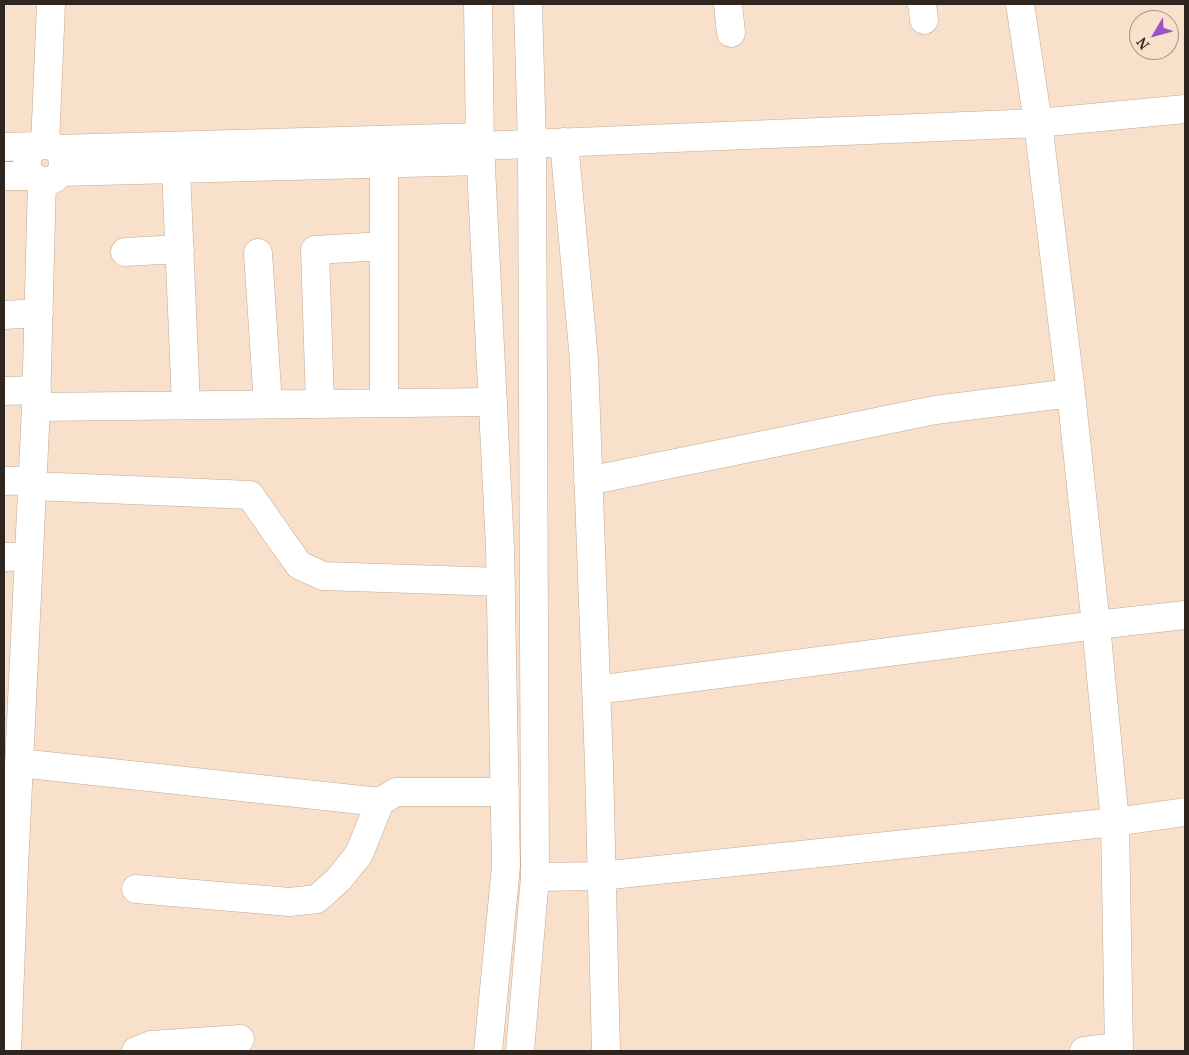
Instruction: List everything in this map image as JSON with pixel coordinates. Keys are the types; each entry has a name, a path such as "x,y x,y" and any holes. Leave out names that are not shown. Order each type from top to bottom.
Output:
{"street":[{"path":"7,1051 11,798 19,763 12,724 16,556 33,483 38,313 46,162 50,4"},
{"path":"478,4 481,148 501,582 506,866 488,1051"},
{"path":"520,1051 535,877 532,144 528,4"},
{"path":"728,4 732,33"},
{"path":"1020,4 1038,123 1071,393 1115,822 1118,1049 1084,1051"},
{"path":"4,176 46,162 481,148 564,142 1038,123 1185,109"},
{"path":"564,142 584,360 606,1051"},
{"path":"4,146 46,162 176,169 384,163 481,148"},
{"path":"384,163 384,403"},
{"path":"176,169 186,405"},
{"path":"320,404 315,250 384,246"},
{"path":"125,252 180,249"},
{"path":"258,253 268,404"},
{"path":"4,315 38,313"},
{"path":"4,391 36,398 186,405 493,402"},
{"path":"588,481 935,410 1071,393"},
{"path":"4,481 250,494 299,565 323,576 501,582"},
{"path":"596,690 1185,614"},
{"path":"19,763 380,802"},
{"path":"136,889 290,902 317,899 339,879 359,854 380,802 396,792 505,792"},
{"path":"535,877 601,876 1115,822 1185,812"},
{"path":"136,1051 151,1045 240,1039"}]}
